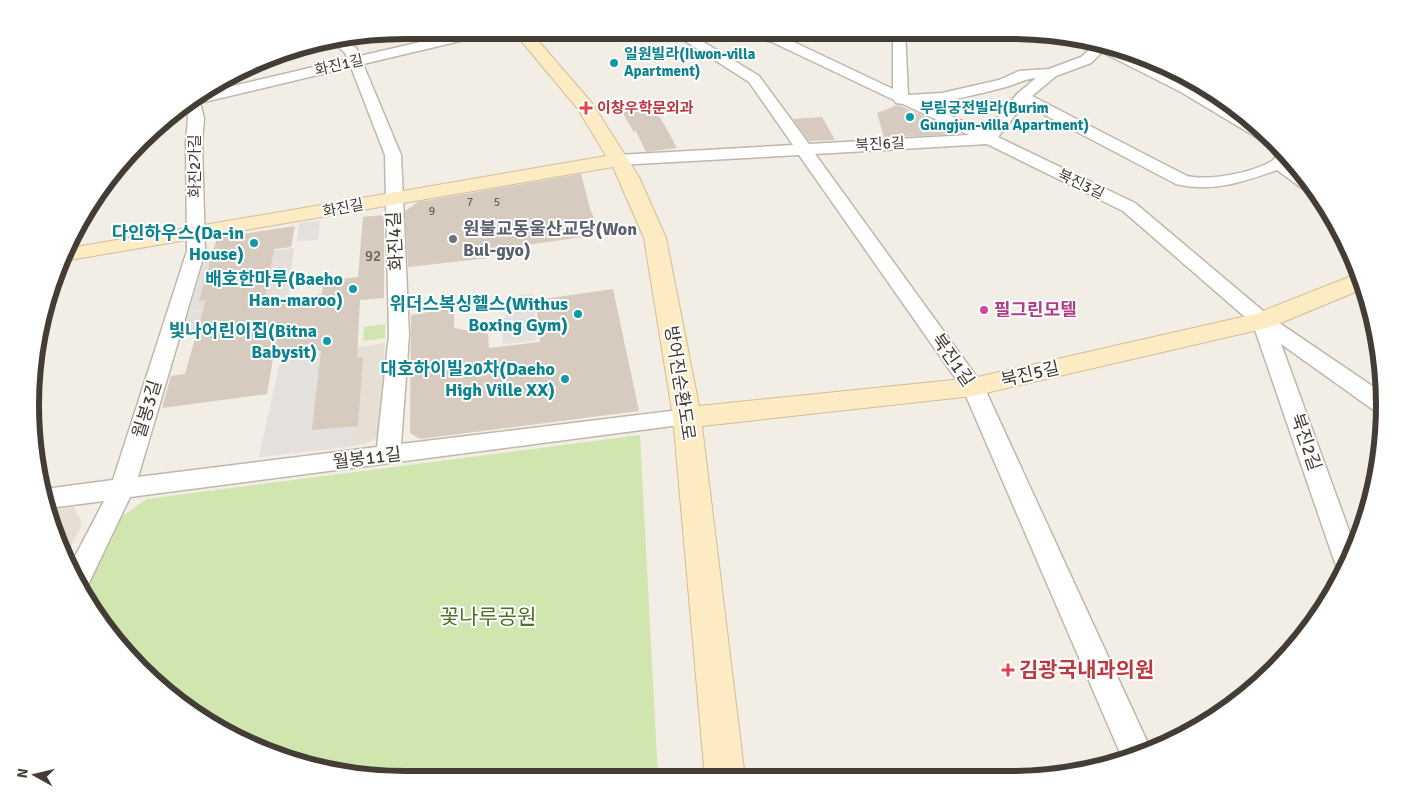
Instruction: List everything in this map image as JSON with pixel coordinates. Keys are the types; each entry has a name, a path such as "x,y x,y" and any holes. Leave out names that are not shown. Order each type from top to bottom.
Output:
{"street":[{"name":"화진1길","path":"209,96 451,39"},
{"name":"방어진순환도로","path":"528,39 586,107 629,177 655,238 687,417 724,771"},
{"name":"북진1길","path":"689,39 754,79 973,387 1135,749"},
{"name":"북진3길","path":"776,39 902,100 989,139 1129,208 1262,320 1376,400"},
{"path":"899,39 902,100 942,97 1004,83 1019,75 1051,73 1086,60 1096,49"},
{"name":"화진4길","path":"343,44 351,51 393,155 399,334 388,455"},
{"path":"1123,56 1186,88 1242,122"},
{"path":"989,139 1022,97 1051,73"},
{"path":"1022,97 1182,180 1193,183 1212,184 1281,159"},
{"name":"화진2가길","path":"193,106 196,118 195,234"},
{"name":"북진6길","path":"618,160 803,148 989,139"},
{"name":"화진길","path":"72,254 618,160"},
{"name":"월봉3길","path":"80,572 122,488 196,251 195,234"},
{"name":"북진5길","path":"687,417 973,387 1262,320 1355,283"},
{"name":"북진2길","path":"1262,320 1344,553"},
{"name":"월봉11길","path":"50,498 687,417"}],"shaded area":[{"path":"320,221 318,240 297,241 299,223"},
{"path":"294,248 288,298 189,312 205,258"},
{"path":"533,294 537,340 503,344 501,324 516,296"},
{"path":"287,299 284,319 181,335 187,313"},
{"path":"385,343 379,437 365,444 259,457 281,359"},
{"path":"321,353 312,430 358,426 353,446 259,457 281,359"},
{"path":"74,507 82,524 69,550 58,523 54,510"}],"green space":[{"path":"385,324 385,338 363,341 364,327"},
{"name":"꽃나루공원","path":"640,435 658,771 405,771 357,768 310,759 287,752 222,722 182,696 146,664 114,628 85,582 113,523 147,499"}],"building":[{"path":"648,105 661,119 677,148 646,152 636,131 634,132 622,112"},
{"name":"부림궁전빌라(Burim Gungjun-villa Apartment)","path":"898,105 926,117 956,134 884,138 877,113"},
{"path":"822,117 835,140 809,141 793,119"},
{"path":"581,174 590,209 601,234 488,251 489,258 408,267 405,211 418,202"},
{"path":"384,215 384,298 360,300 357,358 363,357 358,426 312,430 321,351 273,358 267,394 162,408 171,376 185,374 206,300 199,301 217,238 295,226 291,247 274,249 264,302 322,294 323,281 358,277 363,217"},
{"path":"613,289 639,411 420,439 410,433 411,315 454,308 454,328 488,334 489,348 540,342 536,300"}],"place":[{"name":"일원빌라(Ilwon-villa Apartment)","path":"614,63"},
{"name":"이창우학문외과","path":"586,108"},
{"name":"부림궁전빌라(Burim Gungjun-villa Apartment)","path":"910,117"},
{"name":"원불교동울산교당(Won Bul-gyo)","path":"453,239"},
{"name":"다인하우스(Da-in House)","path":"254,243"},
{"name":"배호한마루(Baeho Han-maroo)","path":"353,289"},
{"name":"필그린모텔","path":"984,310"},
{"name":"위더스복싱헬스(Withus Boxing Gym)","path":"578,314"},
{"name":"빛나어린이집(Bitna Babysit)","path":"327,341"},
{"name":"대호하이빌20차(Daeho High Ville XX)","path":"565,379"},
{"name":"김광국내과의원","path":"1008,670"}]}
